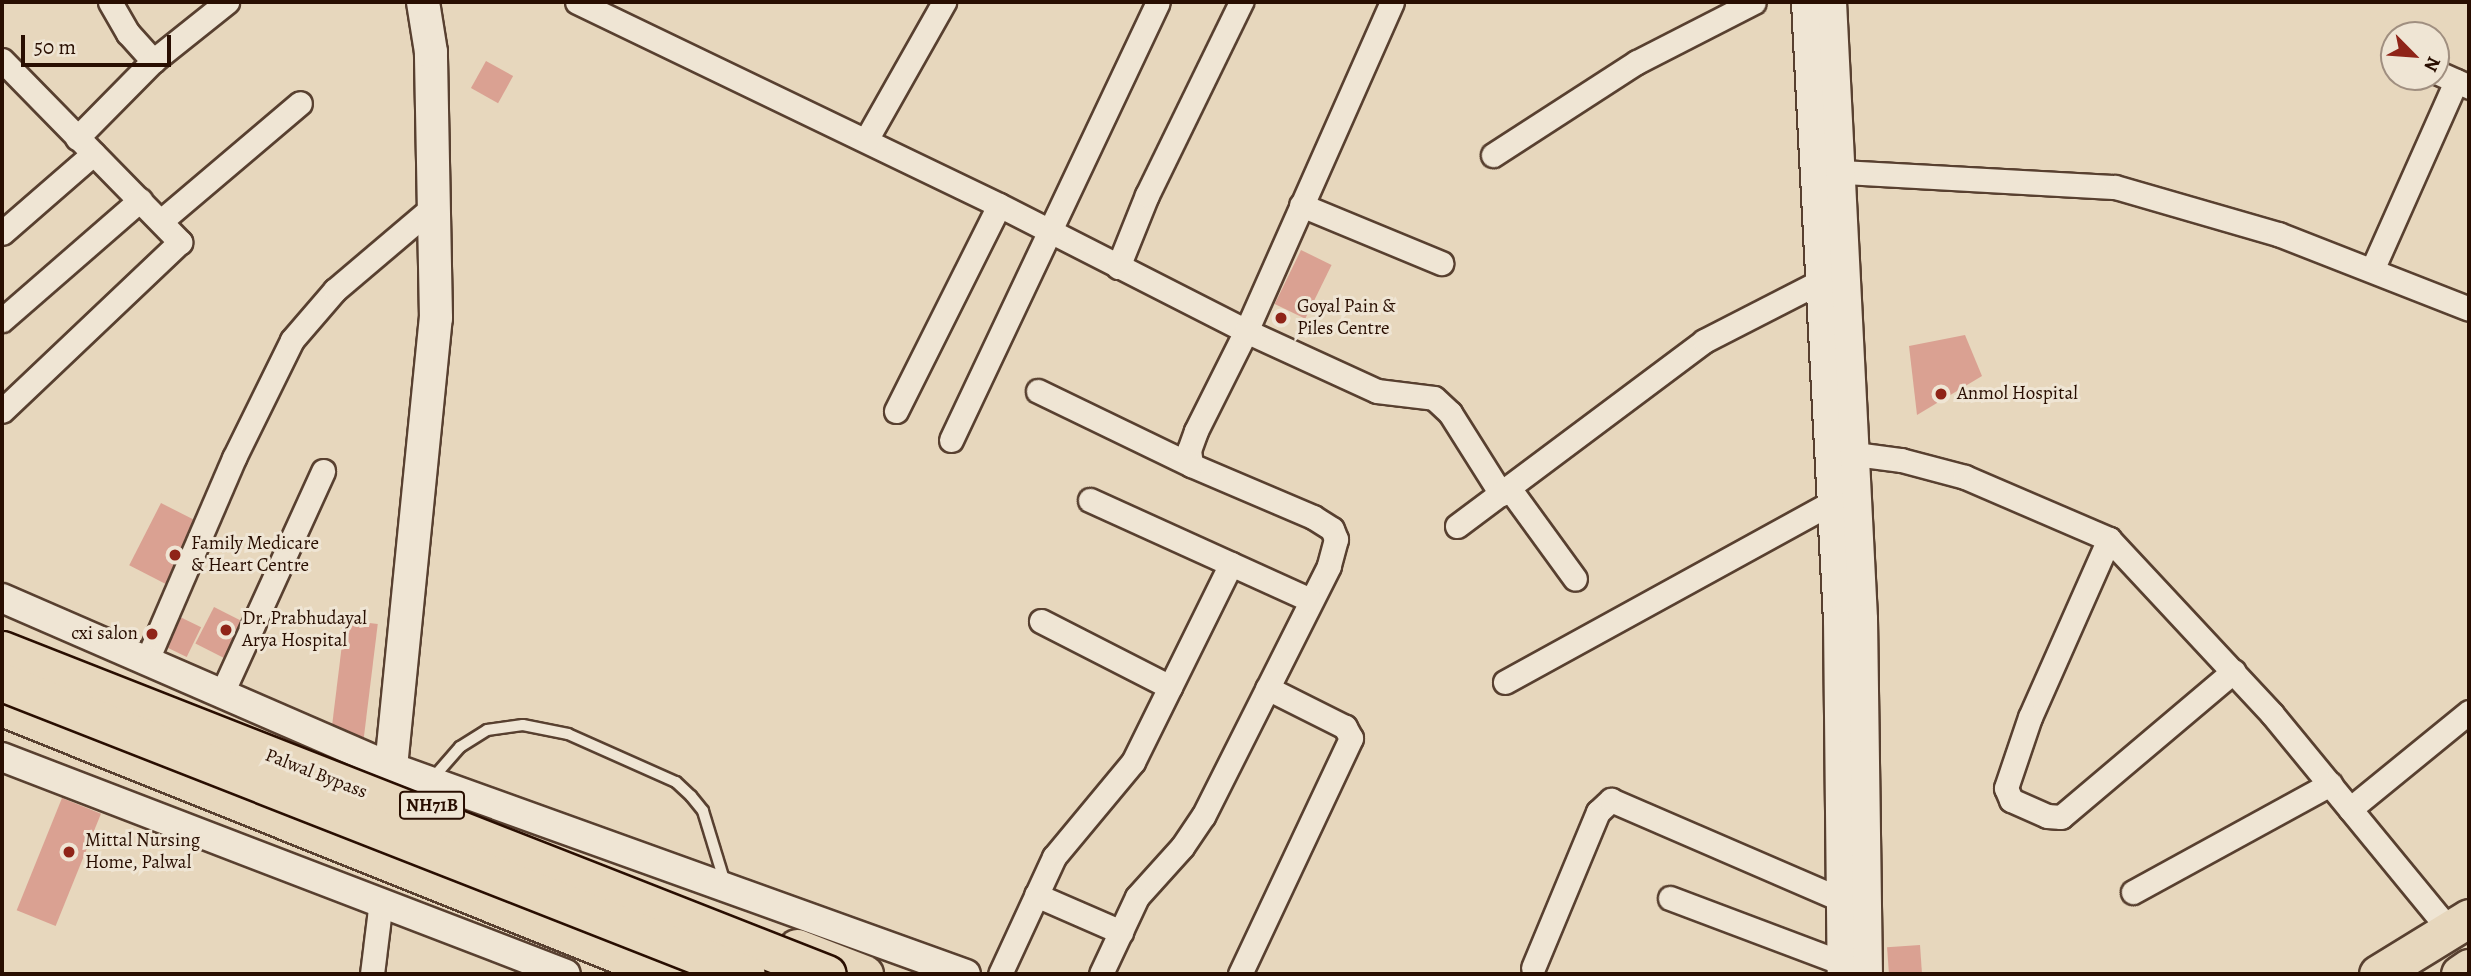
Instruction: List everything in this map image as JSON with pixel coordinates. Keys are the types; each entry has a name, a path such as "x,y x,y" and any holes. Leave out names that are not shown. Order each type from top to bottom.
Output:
{"highway":[{"name":"NH71B","path":"2,633 864,974"},
{"name":"Palwal Bypass","path":"2,650 390,786 827,974"},
{"name":"Palwal Bypass","path":"2,682 746,974"},
{"path":"2,707 668,974"},
{"path":"2378,974 2459,925"},
{"path":"2459,974 2469,968"}],"main road":[{"path":"390,786 436,318 431,52 423,2"}],"street":[{"path":"110,2 128,33 153,61"},
{"path":"2,233 85,146 153,61 227,2"},
{"path":"577,2 999,205 1246,331 1377,391 1407,398 1434,398 1450,413 1505,491 1575,579"},
{"path":"866,140 944,2"},
{"path":"951,440 1052,233 1158,2"},
{"path":"1118,267 1147,195 1241,2"},
{"path":"1191,465 1189,450 1196,430 1246,331 1392,2"},
{"path":"1493,155 1637,62 1754,2"},
{"path":"1670,898 1842,969 1832,502 1842,452 1829,171 1807,2"},
{"path":"1832,2 1829,171 1821,281 1863,619 1868,974"},
{"path":"2,60 179,240 177,247 103,310 2,411"},
{"path":"2372,270 2454,80"},
{"path":"161,221 300,103"},
{"path":"1829,171 2115,187 2278,234 2469,309"},
{"path":"2,320 141,200"},
{"path":"897,411 999,205"},
{"path":"1301,205 1441,263"},
{"path":"147,660 234,458 292,340 334,290 434,206"},
{"path":"1457,526 1704,341 1821,281"},
{"path":"1038,391 1191,465 1272,497 1332,529 1336,539 1329,566 1203,816 1182,847 1137,897 1101,974"},
{"path":"1842,452 1965,477 2109,539 2234,671 2350,808 2459,925"},
{"path":"222,693 323,471"},
{"path":"1090,500 1310,600"},
{"path":"1505,682 1832,502"},
{"path":"2109,539 2030,717 2006,788 2011,800 2047,816 2061,817 2234,671"},
{"path":"1000,974 1036,895 1070,834 1133,762 1231,564"},
{"path":"2,597 222,693 390,786 430,781 965,974"},
{"path":"1041,621 1170,687"},
{"path":"1240,974 1351,738 1345,727 1267,688"},
{"path":"2350,808 2469,712"},
{"path":"2,757 566,974"},
{"path":"2133,891 2330,784"},
{"path":"372,974 390,786"},
{"path":"1533,968 1598,812 1611,800 1842,900"},
{"path":"1036,895 1121,932"}],"lane":[{"path":"430,781 460,747 487,730 523,725 568,734 676,782 691,796 703,811 726,888"}],"building":[{"path":"486,61 513,76 498,103 471,88"},
{"path":"1301,250 1332,265 1305,319 1275,304"},
{"path":"1965,335 1982,376 1917,415 1909,346"},
{"path":"161,503 203,524 171,587 129,565"},
{"path":"214,607 246,623 227,660 195,644"},
{"path":"176,615 201,627 187,657 162,645"},
{"path":"345,620 378,624 363,740 331,736"},
{"path":"62,798 101,814 56,926 17,910"},
{"path":"1920,945 1922,974 1889,974 1887,947"}],"place":[{"name":"Goyal Pain & Piles Centre","path":"1281,318"},
{"name":"Anmol Hospital","path":"1941,394"},
{"name":"Family Medicare & Heart Centre","path":"175,555"},
{"name":"Dr. Prabhudayal Arya Hospital","path":"226,630"},
{"name":"cxi salon","path":"152,634"},
{"name":"Mittal Nursing Home, Palwal","path":"69,852"}]}
